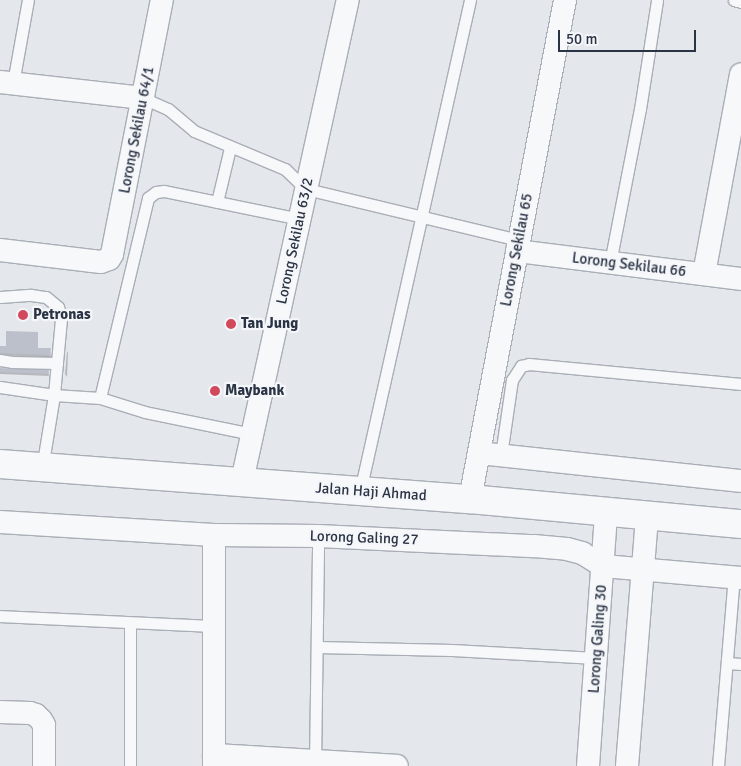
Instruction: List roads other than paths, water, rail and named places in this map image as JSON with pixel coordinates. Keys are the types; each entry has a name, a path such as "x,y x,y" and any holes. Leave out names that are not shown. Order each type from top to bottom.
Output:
{"street":[{"name":"Lorong Sekilau 64/1","path":"0,250 101,262 109,259 112,254 162,0"},
{"name":"Lorong Sekilau 63/2","path":"242,481 348,0"},
{"name":"Lorong Sekilau 65","path":"470,500 490,454 518,246 565,0"},
{"path":"704,274 738,102 741,74"},
{"path":"6,83 143,98"},
{"name":"Lorong Sekilau 66","path":"518,246 610,263 741,279"},
{"path":"490,454 741,481"},
{"name":"Jalan Haji Ahmad","path":"0,464 242,481 741,524"},
{"name":"Lorong Galing 30","path":"588,766 606,512"},
{"path":"627,766 647,516"},
{"path":"0,522 214,535 214,760 397,766"},
{"name":"Lorong Galing 27","path":"214,535 318,536 559,548 582,553 603,566 738,578"},
{"path":"0,712 36,714 41,720 44,725 44,766"}],"lane":[{"path":"6,83 28,0"},
{"path":"360,492 470,0"},
{"path":"610,263 640,109 656,0"},
{"path":"734,0 741,2"},
{"path":"143,98 168,109 194,131 230,148 285,169 306,189 422,217 518,246"},
{"path":"217,202 230,148"},
{"path":"100,398 148,198 156,192 164,190 300,219"},
{"path":"0,297 31,295 46,297 58,307 61,319 54,395 42,468"},
{"path":"0,360 57,363"},
{"path":"490,454 512,380 521,366 529,364 741,384"},
{"path":"0,388 54,395 100,398 145,412 252,434"},
{"path":"315,763 318,536"},
{"path":"718,766 727,663 738,578"},
{"path":"0,616 214,626"},
{"path":"130,623 130,766"},
{"path":"317,647 452,650 596,658"},
{"path":"727,663 741,664"}],"place":[{"name":"Petronas","path":"23,315"},
{"name":"Tan Jung","path":"231,324"},
{"name":"Maybank","path":"215,391"}]}
